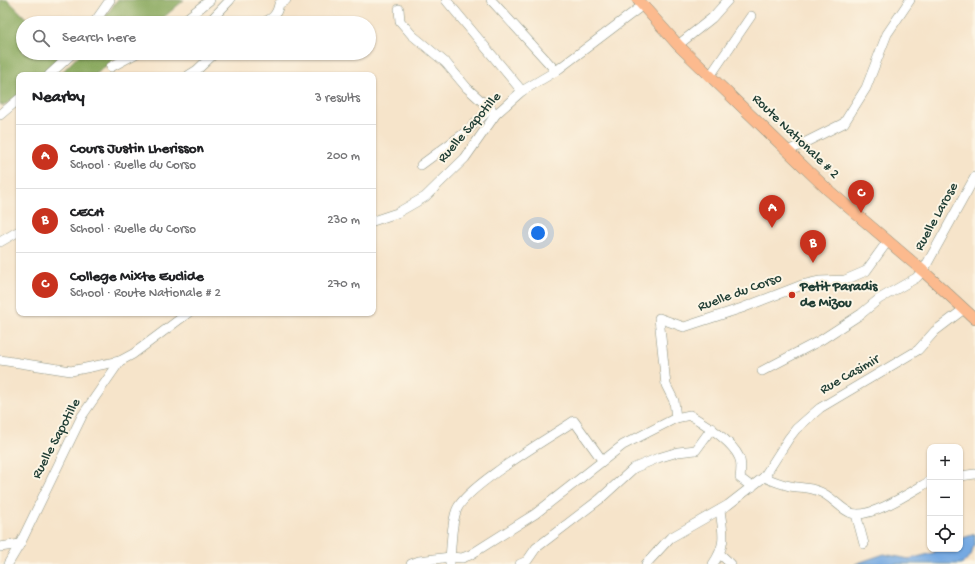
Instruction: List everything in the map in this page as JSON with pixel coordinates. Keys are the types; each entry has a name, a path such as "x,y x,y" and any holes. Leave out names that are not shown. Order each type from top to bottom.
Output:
{"main road":[{"name":"Route Nationale # 2","path":"641,3 678,45 827,189 887,242 923,271 975,319"}],"street":[{"path":"99,16 110,0"},
{"path":"191,16 210,0"},
{"path":"215,16 230,0"},
{"path":"446,0 522,91"},
{"path":"491,0 556,71"},
{"path":"678,45 712,18 728,0"},
{"path":"788,151 844,124 866,88 889,29 910,0"},
{"path":"274,16 278,12 279,1"},
{"name":"Ruelle Sapotille","path":"376,220 396,213 425,197 465,158 493,111 522,91 556,71 641,3"},
{"path":"398,10 400,21 412,35 446,63 467,88 493,111 421,165"},
{"path":"710,76 750,16"},
{"path":"52,72 66,60"},
{"path":"111,67 124,60"},
{"path":"194,72 208,60"},
{"path":"0,115 16,102"},
{"name":"Ruelle Larose","path":"923,271 975,177"},
{"path":"0,242 16,233"},
{"name":"Ruelle du Corso","path":"676,418 674,401 666,385 659,318 684,326 734,310 802,285 820,281 845,280 866,271 887,242"},
{"path":"762,371 821,340 860,314 879,299 916,278 923,271"},
{"name":"Rue Casimir","path":"646,564 670,538 720,510 764,477 789,438 820,408 918,350 935,331 964,309"},
{"name":"Ruelle Sapotille","path":"8,564 20,544 82,416 120,361 133,354 184,316"},
{"path":"0,360 71,371 120,361"},
{"path":"411,564 419,561 450,560 470,556 535,514 623,445 676,418 690,415 712,428 737,449 742,469 740,478 752,487"},
{"path":"450,560 455,517 458,507 488,478 574,421 602,460"},
{"path":"520,564 526,561 536,548 600,499 634,468 678,452 696,450 712,428"},
{"path":"963,476 975,474"},
{"path":"764,477 791,486 817,490 827,495 850,512 856,514 873,511 927,483"},
{"path":"713,564 720,554 724,540 720,510"},
{"path":"856,514 864,544"},
{"path":"0,547 20,544"},
{"path":"720,554 731,564"}],"green space":[{"path":"0,0 8,0 24,16 16,16 16,60 61,60 46,72 16,72 16,96 4,106 0,104"},
{"path":"117,0 184,0 165,16 106,16"},
{"path":"74,60 113,60 99,72 62,72"}],"water":[{"path":"975,534 975,546 971,556 961,564 855,564 884,554 909,559 934,552 963,552 963,538"}],"place":[{"name":"College Mixte Euclide","path":"861,213"},
{"name":"Cours Justin Lherisson","path":"772,228"},
{"name":"CECH","path":"813,263"},
{"name":"Petit Paradis de Mizou","path":"792,295"}]}
